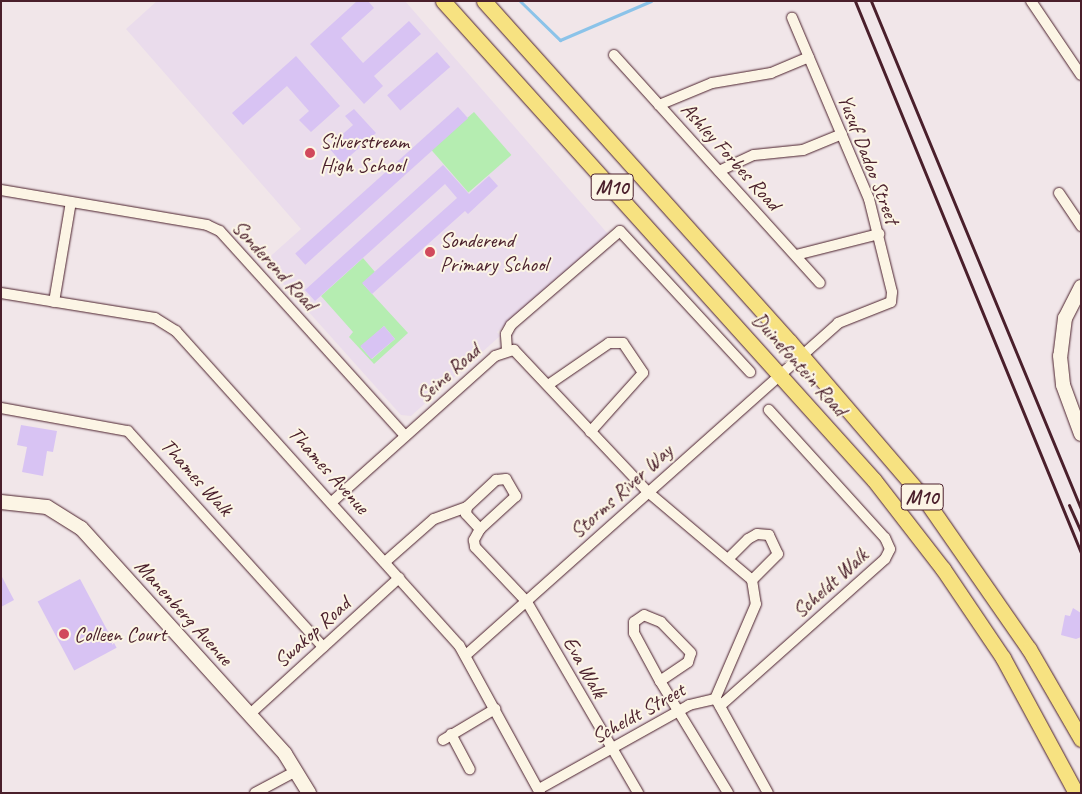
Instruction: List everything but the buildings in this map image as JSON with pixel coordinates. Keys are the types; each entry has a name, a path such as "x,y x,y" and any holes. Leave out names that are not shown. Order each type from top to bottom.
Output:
{"main road":[{"name":"Duinefontein Road","path":"443,1 874,480 948,576 1031,704 1076,793"},
{"name":"Duinefontein Road","path":"484,1 802,355 926,501 964,552 1029,649 1081,739"}],"street":[{"path":"1031,1 1081,75"},
{"name":"Yusuf Dadoo Street","path":"792,18 870,199 892,292 891,302 843,320 802,355"},
{"name":"Ashley Forbes Road","path":"614,55 820,283"},
{"path":"659,105 712,83 771,73 809,57"},
{"path":"719,171 754,154 803,150 842,134"},
{"name":"Sonderend Road","path":"1,190 207,225 220,231 405,436"},
{"path":"1059,193 1081,226"},
{"path":"54,302 71,202"},
{"path":"507,350 506,334 511,325 620,231 750,372"},
{"path":"796,255 879,234"},
{"path":"1081,287 1065,318 1060,356 1064,391 1081,434"},
{"name":"Thames Avenue","path":"1,293 155,318 170,325 332,501 466,655 540,791"},
{"path":"548,385 609,343 623,343 643,373 590,432"},
{"name":"Seine Road","path":"332,501 495,356 507,350 519,353 590,432 648,492 752,580"},
{"name":"Storms River Way","path":"466,655 802,355"},
{"name":"Thames Walk","path":"1,408 128,431 323,648"},
{"name":"Scheldt Walk","path":"717,702 886,559 890,549 888,541 769,410"},
{"path":"385,562 434,519 467,506 496,480 506,479 515,490 511,501 480,529 466,514 467,506"},
{"name":"Manenberg Avenue","path":"1,502 48,507 81,528 250,714 296,771 309,793"},
{"name":"Eva Walk","path":"480,529 474,540 476,547 527,602 638,793"},
{"path":"717,702 756,604 752,580 778,554 769,535 757,534 748,539 728,559"},
{"name":"Swakop Road","path":"250,714 399,578"},
{"path":"660,681 688,662 691,653 662,622 644,615 634,622 634,633 660,681 680,711 728,793"},
{"name":"Scheldt Street","path":"540,791 612,747 698,700 717,702 768,793"},
{"path":"470,769 447,737 495,709"},
{"path":"255,793 296,771"}],"shaded area":[{"path":"157,1 405,1 608,234 497,332 500,336 411,416 401,415 264,262 301,229 126,29"}],"green space":[{"path":"474,112 511,155 468,192 431,149"},
{"path":"363,258 375,272 363,284 408,333 374,364 349,337 353,332 321,296","holes":["384,326 395,339 372,359 361,347"]}],"waterway":[{"path":"520,1 560,40 651,1"}],"railway":[{"path":"855,1 1081,553"},
{"path":"871,1 1081,509"},
{"path":"1069,505 1081,532"}],"place":[{"name":"Silverstream High School","path":"310,153"},
{"name":"Sonderend Primary School","path":"430,252"},
{"name":"Colleen Court","path":"64,634"}]}
